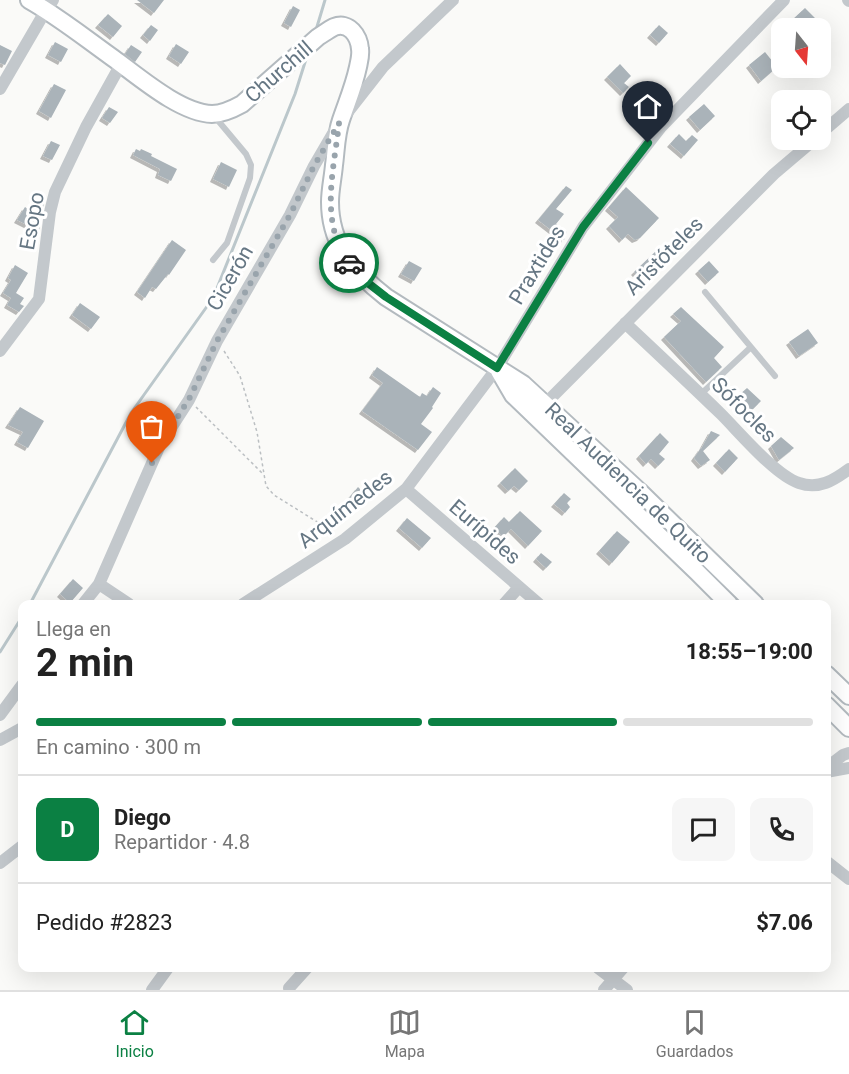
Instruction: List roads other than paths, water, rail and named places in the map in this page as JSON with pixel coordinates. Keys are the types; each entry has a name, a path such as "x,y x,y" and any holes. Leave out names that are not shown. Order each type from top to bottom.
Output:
{"main road":[{"path":"29,0 49,5 121,64 162,94 200,112 212,114"},
{"name":"Churchill","path":"212,114 233,109 242,104 318,37 335,27 342,26 354,31 359,39 361,52 353,86 339,123"},
{"name":"Real Audiencia de Quito","path":"339,123 330,201 335,236 347,261 368,283 386,297 523,384 751,600"},
{"name":"Real Audiencia de Quito","path":"497,368 513,395 725,600"},
{"path":"831,679 849,696"},
{"path":"831,710 849,728"}],"street":[{"name":"Cicerón","path":"86,600 99,584 160,445 189,399 217,341 290,215 314,166 339,123 384,67 453,0"},
{"name":"Praxtides","path":"497,368 583,227 661,127 784,0"},
{"path":"0,89 49,5"},
{"name":"Esopo","path":"0,351 39,299 50,212 55,192 86,127 121,64"},
{"path":"831,125 849,110"},
{"name":"Aristóteles","path":"545,404 774,174 802,150"},
{"name":"Sófocles","path":"625,323 779,472 798,483 813,486 833,481 849,469"},
{"name":"Arquímedes","path":"249,600 345,539 405,489 497,368"},
{"name":"Eurípides","path":"405,489 534,600"},
{"path":"99,584 123,600"},
{"path":"508,600 519,587"},
{"path":"0,715 18,690"},
{"path":"0,740 18,730"},
{"path":"831,766 849,753"},
{"path":"831,770 849,768"},
{"path":"0,863 18,849"},
{"path":"831,865 849,879"},
{"path":"152,990 165,972"},
{"path":"289,988 303,972"},
{"path":"603,972 627,990"},
{"path":"604,990 619,972"}],"lane":[{"path":"212,114 246,154 251,165 250,178 226,243 213,260"},
{"path":"705,292 775,376"},
{"path":"701,395 751,348"}],"waterway":[{"path":"316,30 325,0"},
{"path":"32,600 131,413 213,298 295,94 307,56"},
{"path":"0,652 18,623"}]}
